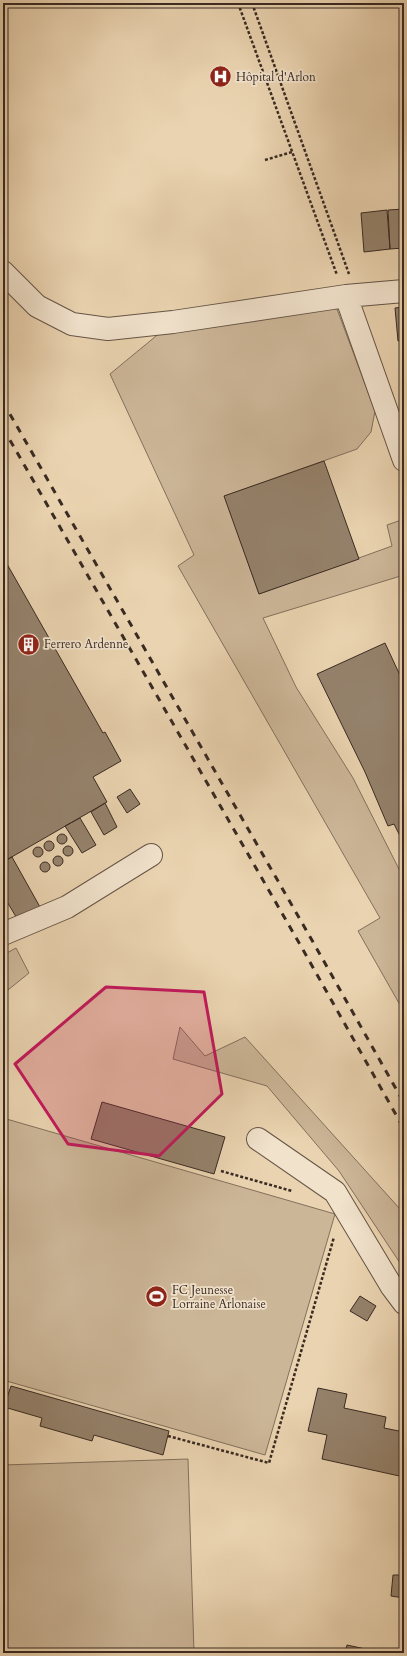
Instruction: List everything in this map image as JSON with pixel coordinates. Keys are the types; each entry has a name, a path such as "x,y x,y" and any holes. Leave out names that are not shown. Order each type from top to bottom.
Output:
{"street":[{"path":"3,272 37,306 72,324 108,329 173,322 351,296 404,291"},
{"path":"351,296 404,460"},
{"path":"3,934 67,906 151,855"},
{"path":"258,1139 335,1192 392,1287 404,1303"}],"path":[{"path":"238,3 292,152 351,296"},
{"path":"252,3 351,296"},
{"path":"265,160 292,152"},
{"path":"221,1171 297,1193"},
{"path":"168,1436 269,1463 343,1206"}],"highlighted area":[{"path":"106,987 204,992 222,1094 159,1156 68,1144 15,1064"}],"shaded area":[{"path":"315,306 337,309 375,411 371,432 357,449 225,496 259,594 392,546 387,525 404,519 404,575 263,618 296,687 353,778 404,879 404,1012 358,931 380,918 178,566 194,555 110,374 173,322"},
{"path":"16,948 29,973 3,994 3,955"},
{"path":"180,1027 205,1056 245,1037 400,1209 404,1207 404,1269 339,1171 267,1086 173,1059"},
{"name":"FC Jeunesse Lorraine Arlonaise","path":"3,1118 335,1214 265,1455 3,1380"},
{"path":"188,1459 194,1653 3,1653 3,1465"}],"building":[{"path":"404,209 404,248 390,249 388,210"},
{"path":"387,210 390,249 364,252 361,213"},
{"path":"404,307 404,340 398,341 395,308"},
{"path":"324,461 359,559 259,594 224,496"},
{"name":"Ferrero Ardenne","path":"3,557 103,733 105,732 121,761 93,777 107,802 3,862"},
{"path":"385,643 404,684 404,844 394,824 388,826 365,772 317,674"},
{"path":"130,789 140,804 127,813 117,797"},
{"path":"105,803 117,827 104,835 91,812"},
{"path":"80,818 96,845 82,853 65,826"},
{"path":"60,834 64,834 66,835 66,843 60,844 57,841 57,837"},
{"path":"47,841 51,841 53,842 53,850 47,851 44,848 44,844"},
{"path":"66,846 70,846 72,847 72,855 66,856 63,853 63,849"},
{"path":"36,847 40,847 42,848 42,856 36,857 33,854 33,850"},
{"path":"56,856 60,856 62,857 62,865 56,866 53,863 53,859"},
{"path":"12,857 40,907 18,920 3,895 3,862"},
{"path":"43,862 47,862 49,863 49,871 43,872 40,869 40,865"},
{"path":"102,1102 225,1137 214,1174 91,1139"},
{"path":"360,1296 376,1306 367,1321 350,1311"},
{"path":"11,1386 169,1431 163,1455 94,1435 92,1441 40,1426 42,1418 4,1407"},
{"path":"318,1388 347,1394 344,1408 386,1417 384,1428 404,1432 404,1477 322,1459 327,1435 308,1431"},
{"path":"393,1575 404,1575 404,1598 391,1596"},
{"path":"347,1645 384,1653 345,1653"}],"railway":[{"path":"3,402 404,1103"},
{"path":"3,428 302,948 404,1129"}],"place":[{"name":"Hôpital d'Arlon","path":"220,77"},
{"name":"Ferrero Ardenne","path":"28,644"},
{"name":"FC Jeunesse Lorraine Arlonaise","path":"157,1297"}]}
